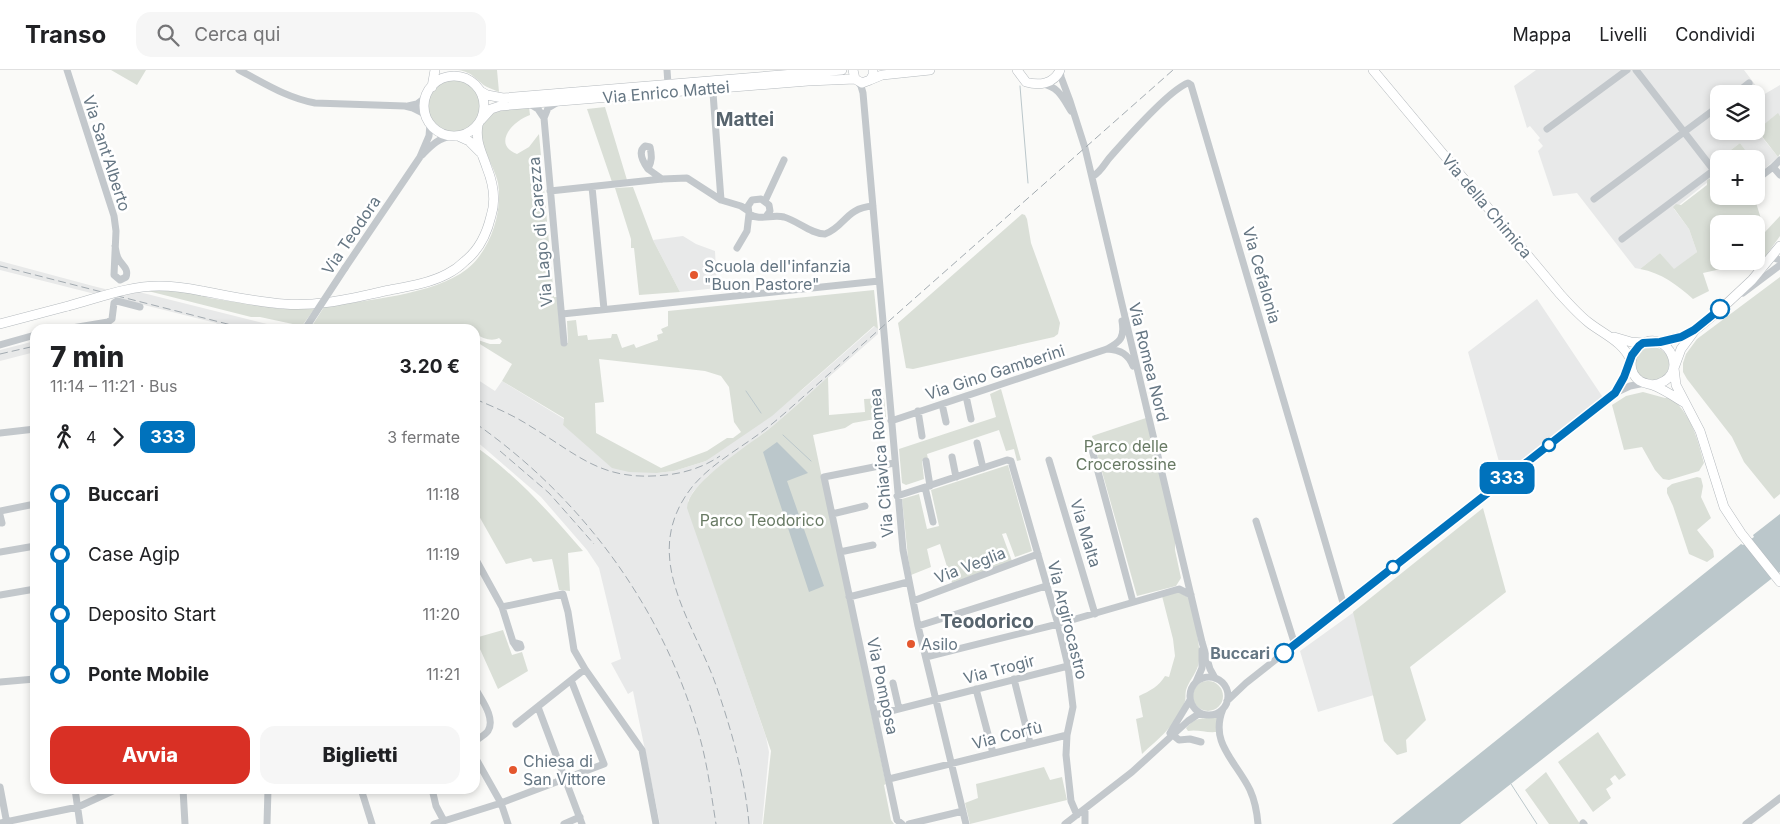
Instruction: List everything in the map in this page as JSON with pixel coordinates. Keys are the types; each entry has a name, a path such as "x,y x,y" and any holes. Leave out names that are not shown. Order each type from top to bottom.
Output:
{"main road":[{"path":"432,87 435,70"},
{"path":"444,70 456,77"},
{"name":"Via Enrico Mattei","path":"480,91 487,95 503,98 668,84 748,74 842,70"},
{"path":"861,79 873,75 873,70"},
{"name":"Via Enrico Mattei","path":"480,122 491,109 500,106 808,81 861,79 882,74 930,70"},
{"path":"1017,70 1026,82 1041,84 1051,81 1058,75 1060,70"},
{"name":"Via della Chimica","path":"1373,70 1560,294 1590,323 1625,350 1631,361"},
{"path":"0,324 145,286 177,286 263,302 309,304 342,300 413,286 446,275 466,261 486,235 492,214 494,191 488,168 480,152 477,133 484,110 484,100 480,91 468,79 456,77 443,78 432,87 426,97 425,114 430,124 440,133 468,141 480,152"},
{"path":"455,136 473,130 480,122"},
{"path":"1685,404 1670,393 1636,377 1631,361 1635,350 1643,343 1660,342 1681,337 1694,330 1732,300 1778,253"},
{"path":"1648,384 1666,381 1671,375 1681,349 1694,330"},
{"name":"Via della Chimica","path":"1608,335 1622,340 1643,343"},
{"path":"1660,342 1670,350 1674,360 1676,385 1700,431 1724,507 1741,533 1780,582"}],"street":[{"name":"Via Sant'Alberto","path":"67,70 114,216 117,262"},
{"path":"239,70 289,97 315,104 405,106 417,104 426,97"},
{"path":"667,70 668,84"},
{"name":"Via Romea Nord","path":"1060,70 1076,118 1092,177 1202,642 1210,669 1215,678"},
{"path":"1547,130 1627,70"},
{"path":"1636,70 1710,165"},
{"name":"Via Chiavica Romea","path":"861,79 897,496 908,582 966,824"},
{"name":"Via Cefalonia","path":"1092,177 1101,171 1111,156 1165,100 1184,85 1188,83 1191,85 1344,606"},
{"name":"Via Romea Nord","path":"1041,84 1057,90 1076,118"},
{"path":"713,90 721,200"},
{"path":"544,118 548,108 558,101"},
{"path":"530,104 538,109 544,118"},
{"path":"405,106 425,114"},
{"path":"1594,199 1710,112"},
{"name":"Via Lago di Carezza","path":"544,118 564,343"},
{"name":"Via Teodora","path":"308,324 420,157 429,136 430,124"},
{"name":"Via Teodora","path":"420,157 436,141 444,137 455,136"},
{"path":"765,201 784,160"},
{"path":"1765,173 1780,160"},
{"path":"1773,167 1780,175"},
{"path":"648,169 662,179"},
{"path":"1622,239 1710,173"},
{"path":"550,191 687,178 721,200 730,202 754,217 761,218 767,215 784,217 818,233 825,234 835,228 855,210 873,206"},
{"path":"592,188 604,309"},
{"path":"730,202 762,199 769,204 770,211 767,215"},
{"path":"737,248 746,233 748,206 752,200"},
{"path":"1732,300 1780,265"},
{"path":"562,314 879,281"},
{"path":"96,324 108,322 112,319 114,303 140,307"},
{"path":"1121,306 1120,313 1123,330 1118,346 1130,359 1138,374"},
{"path":"0,345 30,336"},
{"name":"Via Gino Gamberini","path":"891,421 1107,349 1118,346 1126,350 1131,345"},
{"path":"1615,393 1631,361"},
{"path":"1258,824 1256,808 1250,790 1232,762 1219,733 1219,720 1227,701 1246,683 1615,393 1630,386 1648,384"},
{"path":"966,396 972,419"},
{"path":"942,404 946,422"},
{"path":"918,411 922,436"},
{"path":"0,433 30,430"},
{"path":"1090,442 1133,602"},
{"path":"897,496 983,468 977,443"},
{"path":"952,457 956,477"},
{"path":"926,460 933,522"},
{"name":"Via Argirocastro","path":"983,468 1011,460 1058,624 1068,666 1073,707 1067,735 1066,755 1071,801 1077,815"},
{"name":"Via Malta","path":"1049,460 1095,614"},
{"name":"Via Pomposa","path":"894,463 824,476 897,820 902,824"},
{"path":"0,511 30,505"},
{"path":"832,514 865,506"},
{"path":"0,515 2,524"},
{"path":"1256,521 1295,645"},
{"path":"840,552 873,545"},
{"path":"0,552 30,547"},
{"name":"Via Veglia","path":"913,602 1038,554"},
{"path":"1179,589 1184,580 1184,565"},
{"path":"480,567 502,607 513,642"},
{"path":"849,597 908,582"},
{"path":"918,626 1046,586"},
{"path":"926,656 1058,624 1179,589 1191,595"},
{"path":"0,595 30,591"},
{"path":"502,607 563,594 574,650 585,670 642,750 656,824"},
{"name":"Via Romea Nord","path":"1196,682 1202,668 1202,642"},
{"name":"Via Trogir","path":"875,715 1068,666"},
{"path":"516,724 585,670"},
{"path":"1058,824 1066,823 1085,809 1132,772 1165,742 1173,732 1190,700 1191,690 1196,682 1209,677 1215,678 1226,689 1227,701"},
{"path":"0,682 30,679"},
{"path":"1014,679 1030,743"},
{"path":"438,794 434,824 448,822 501,804 603,765 605,762 571,680"},
{"path":"893,683 899,709"},
{"path":"1223,684 1237,686 1246,683"},
{"path":"976,689 993,753"},
{"path":"1190,700 1200,713 1213,715 1223,709"},
{"path":"480,702 490,719 490,727 480,737"},
{"path":"538,707 581,821 564,824"},
{"path":"1173,732 1200,713"},
{"path":"1173,732 1179,740 1190,739 1201,742"},
{"name":"Via Corfù","path":"889,779 1067,735"},
{"path":"1225,756 1232,762"},
{"path":"480,766 501,804 508,824"},
{"path":"0,787 5,823 78,807 107,794"},
{"path":"1070,790 1078,804 1085,809"},
{"path":"76,794 80,824"},
{"path":"183,794 185,824"},
{"path":"267,824 268,794"},
{"path":"363,794 372,824"},
{"path":"433,794 435,803 448,822"},
{"path":"1746,824 1780,798"},
{"path":"1084,824 1085,809"},
{"path":"909,824 963,811"}],"shaded area":[{"path":"1536,70 1744,70 1755,85 1710,85 1710,140 1764,140 1778,157 1765,168 1765,150 1745,150 1740,143 1731,150 1710,150 1710,180 1674,209 1689,229 1697,252 1674,270 1660,253 1640,269 1635,268 1577,193 1553,196 1538,151 1543,146 1538,140 1540,138 1530,126 1527,128 1514,86"},
{"path":"1780,85 1780,116 1778,114 1765,125 1765,94"},
{"name":"Scuola dell'infanzia \"Buon Pastore\"","path":"683,236 696,244 715,251 717,288 680,292 653,240"},
{"path":"0,261 109,290 95,294 0,270"},
{"path":"139,292 267,324 217,324 116,298"},
{"path":"1537,299 1604,399 1503,476 1468,352"},
{"path":"875,326 878,329 878,334 774,425 708,476 693,492 688,501 688,508 766,737 769,752 762,824 660,824 633,691 628,694 611,663 621,659 599,568 587,550 541,497 480,444 480,381 495,391 502,381 564,419 563,425 657,473 674,471 706,461 802,390"},
{"path":"30,342 30,353 0,361 0,350"},
{"path":"777,442 808,473 787,481 824,586 809,592 763,452"},
{"path":"1780,514 1780,572 1460,824 1392,824 1741,544 1743,545 1754,537 1753,535"},
{"path":"1354,612 1374,695 1318,712 1300,651"}],"green space":[{"path":"111,70 146,70 137,85"},
{"path":"458,70 497,70 499,92 487,87 468,73"},
{"path":"454,80 468,84 476,92 480,106 476,120 468,128 454,132 440,128 432,120 428,106 432,92 440,84"},
{"path":"529,107 530,115 518,122 508,133 505,139 509,150 517,154 529,147 539,134 554,297 557,297 561,343 568,343 567,321 576,320 578,336 587,335 588,340 611,338 612,334 617,334 622,348 634,344 636,348 658,340 657,335 663,333 661,329 668,326 668,311 874,290 878,329 874,326 772,416 706,461 674,471 657,473 629,472 612,468 563,425 564,418 502,381 512,364 480,344 480,341 490,344 500,344 502,341 499,338 490,340 480,336 480,324 313,324 324,307 418,291 453,278 475,261 488,242 493,230 499,194 496,176 483,144 481,129 487,117 498,111","holes":["599,359 705,371 721,376 729,387 734,422 741,432 733,438 727,438 707,451 661,468 596,433 595,403 604,402"]},
{"path":"605,107 627,180 612,182 587,109"},
{"path":"1778,113 1780,116 1780,154 1778,157 1765,140 1765,124"},
{"path":"1740,143 1745,150 1731,150"},
{"path":"1710,179 1710,205 1757,205 1760,215 1710,215 1710,270 1716,270 1703,273 1709,291 1693,299 1669,280 1655,273 1640,269 1660,253 1674,269 1697,252 1689,229 1673,207 1676,204 1681,205 1707,185 1707,180"},
{"path":"633,187 653,240 680,292 639,295 634,248 631,248 631,239 615,188"},
{"path":"1022,214 1027,219 1031,243 1060,323 1058,334 1054,337 913,369 906,368 898,323"},
{"path":"1780,216 1780,236 1765,257 1765,232"},
{"path":"1780,277 1780,494 1774,499 1744,462 1732,437 1687,379 1683,372 1683,363 1686,354 1697,339"},
{"path":"163,288 209,298 282,309 315,308 303,324 293,324 251,317 148,291 150,289"},
{"path":"1652,347 1659,348 1664,352 1668,357 1668,371 1664,376 1659,380 1652,381 1645,380 1640,376 1636,371 1635,364 1636,357 1640,352 1645,348"},
{"name":"Parco Teodorico","path":"828,377 829,415 865,412 864,399 884,398 886,417 853,423 845,428 813,435 886,784 884,785 891,820 894,824 763,824 771,751 687,508 690,497 710,474 766,432"},
{"path":"1001,389 1021,460 1017,461 1014,449 1006,451 999,430 927,454 928,459 922,461 924,479 906,485 902,483 899,449 996,417 990,394"},
{"path":"1643,392 1665,398 1671,397 1684,412 1696,436 1704,463 1699,471 1669,480 1663,479 1655,470 1642,447 1624,450 1612,405 1626,396"},
{"name":"Parco delle Crocerossine","path":"1146,418 1175,538 1175,550 1181,578 1176,586 1137,596 1092,436"},
{"path":"480,450 505,469 583,551 568,553 570,591 559,590 552,559 533,562 531,558 506,564 480,518"},
{"path":"1008,465 1032,551 1015,557 1006,533 1002,534 1012,561 952,583 940,544 927,549 931,567 911,575 902,499 919,494 927,529 939,526 931,490"},
{"path":"1697,477 1701,478 1703,486 1701,497 1711,518 1697,530 1713,550 1714,557 1707,562 1689,554 1667,493 1667,488 1672,484"},
{"path":"1483,508 1506,592 1410,667 1426,720 1406,740 1407,752 1397,755 1384,741 1353,612"},
{"path":"1179,592 1189,598 1198,642 1198,666 1187,687 1185,701 1178,717 1142,754 1136,719 1143,717 1139,696 1154,688 1165,676 1169,677 1175,656 1173,639 1162,596"},
{"path":"503,630 512,655 522,652 528,671 498,689 480,649 480,637"},
{"path":"1208,681 1214,682 1222,690 1222,702 1214,710 1208,711 1202,710 1194,702 1193,696 1194,690 1202,682"},
{"path":"1218,716 1216,732 1188,731 1186,728 1194,721"},
{"path":"1598,732 1626,775 1619,780 1615,775 1610,779 1613,784 1606,789 1611,798 1593,812 1558,762"},
{"path":"1044,767 1050,780 1062,777 1067,800 970,824 965,803 978,798 976,784"},
{"path":"1546,772 1580,824 1549,824 1525,790"}],"waterway":[{"path":"1020,86 1028,183"},
{"path":"746,391 761,413"},
{"path":"783,435 811,461"},
{"path":"1511,784 1537,824"}],"railway":[{"path":"749,824 741,772 728,721 717,688 685,613 670,563 670,538 677,513 692,487 708,471 782,416 1173,70"},
{"path":"0,266 227,324"},
{"path":"0,354 30,347"},
{"path":"480,401 517,418 578,457 625,475 644,476 680,473 694,469 720,456"},
{"path":"480,427 514,453 550,485 583,520 613,558 639,598 663,640 682,685 698,731 716,824"},
{"path":"500,451 549,493 594,544"}],"bus line":[{"name":"333","path":"1284,653 1615,393 1624,377 1632,355 1639,346 1643,343 1660,342 1681,337 1694,330 1720,309"}],"place":[{"name":"Scuola dell'infanzia \"Buon Pastore\"","path":"694,275"},
{"name":"Asilo","path":"911,644"},
{"name":"Buccari","path":"1284,653"},
{"name":"Chiesa di San Vittore","path":"513,770"}],"district":[{"name":"Mattei","path":"745,119"},
{"name":"Teodorico","path":"987,621"}]}
